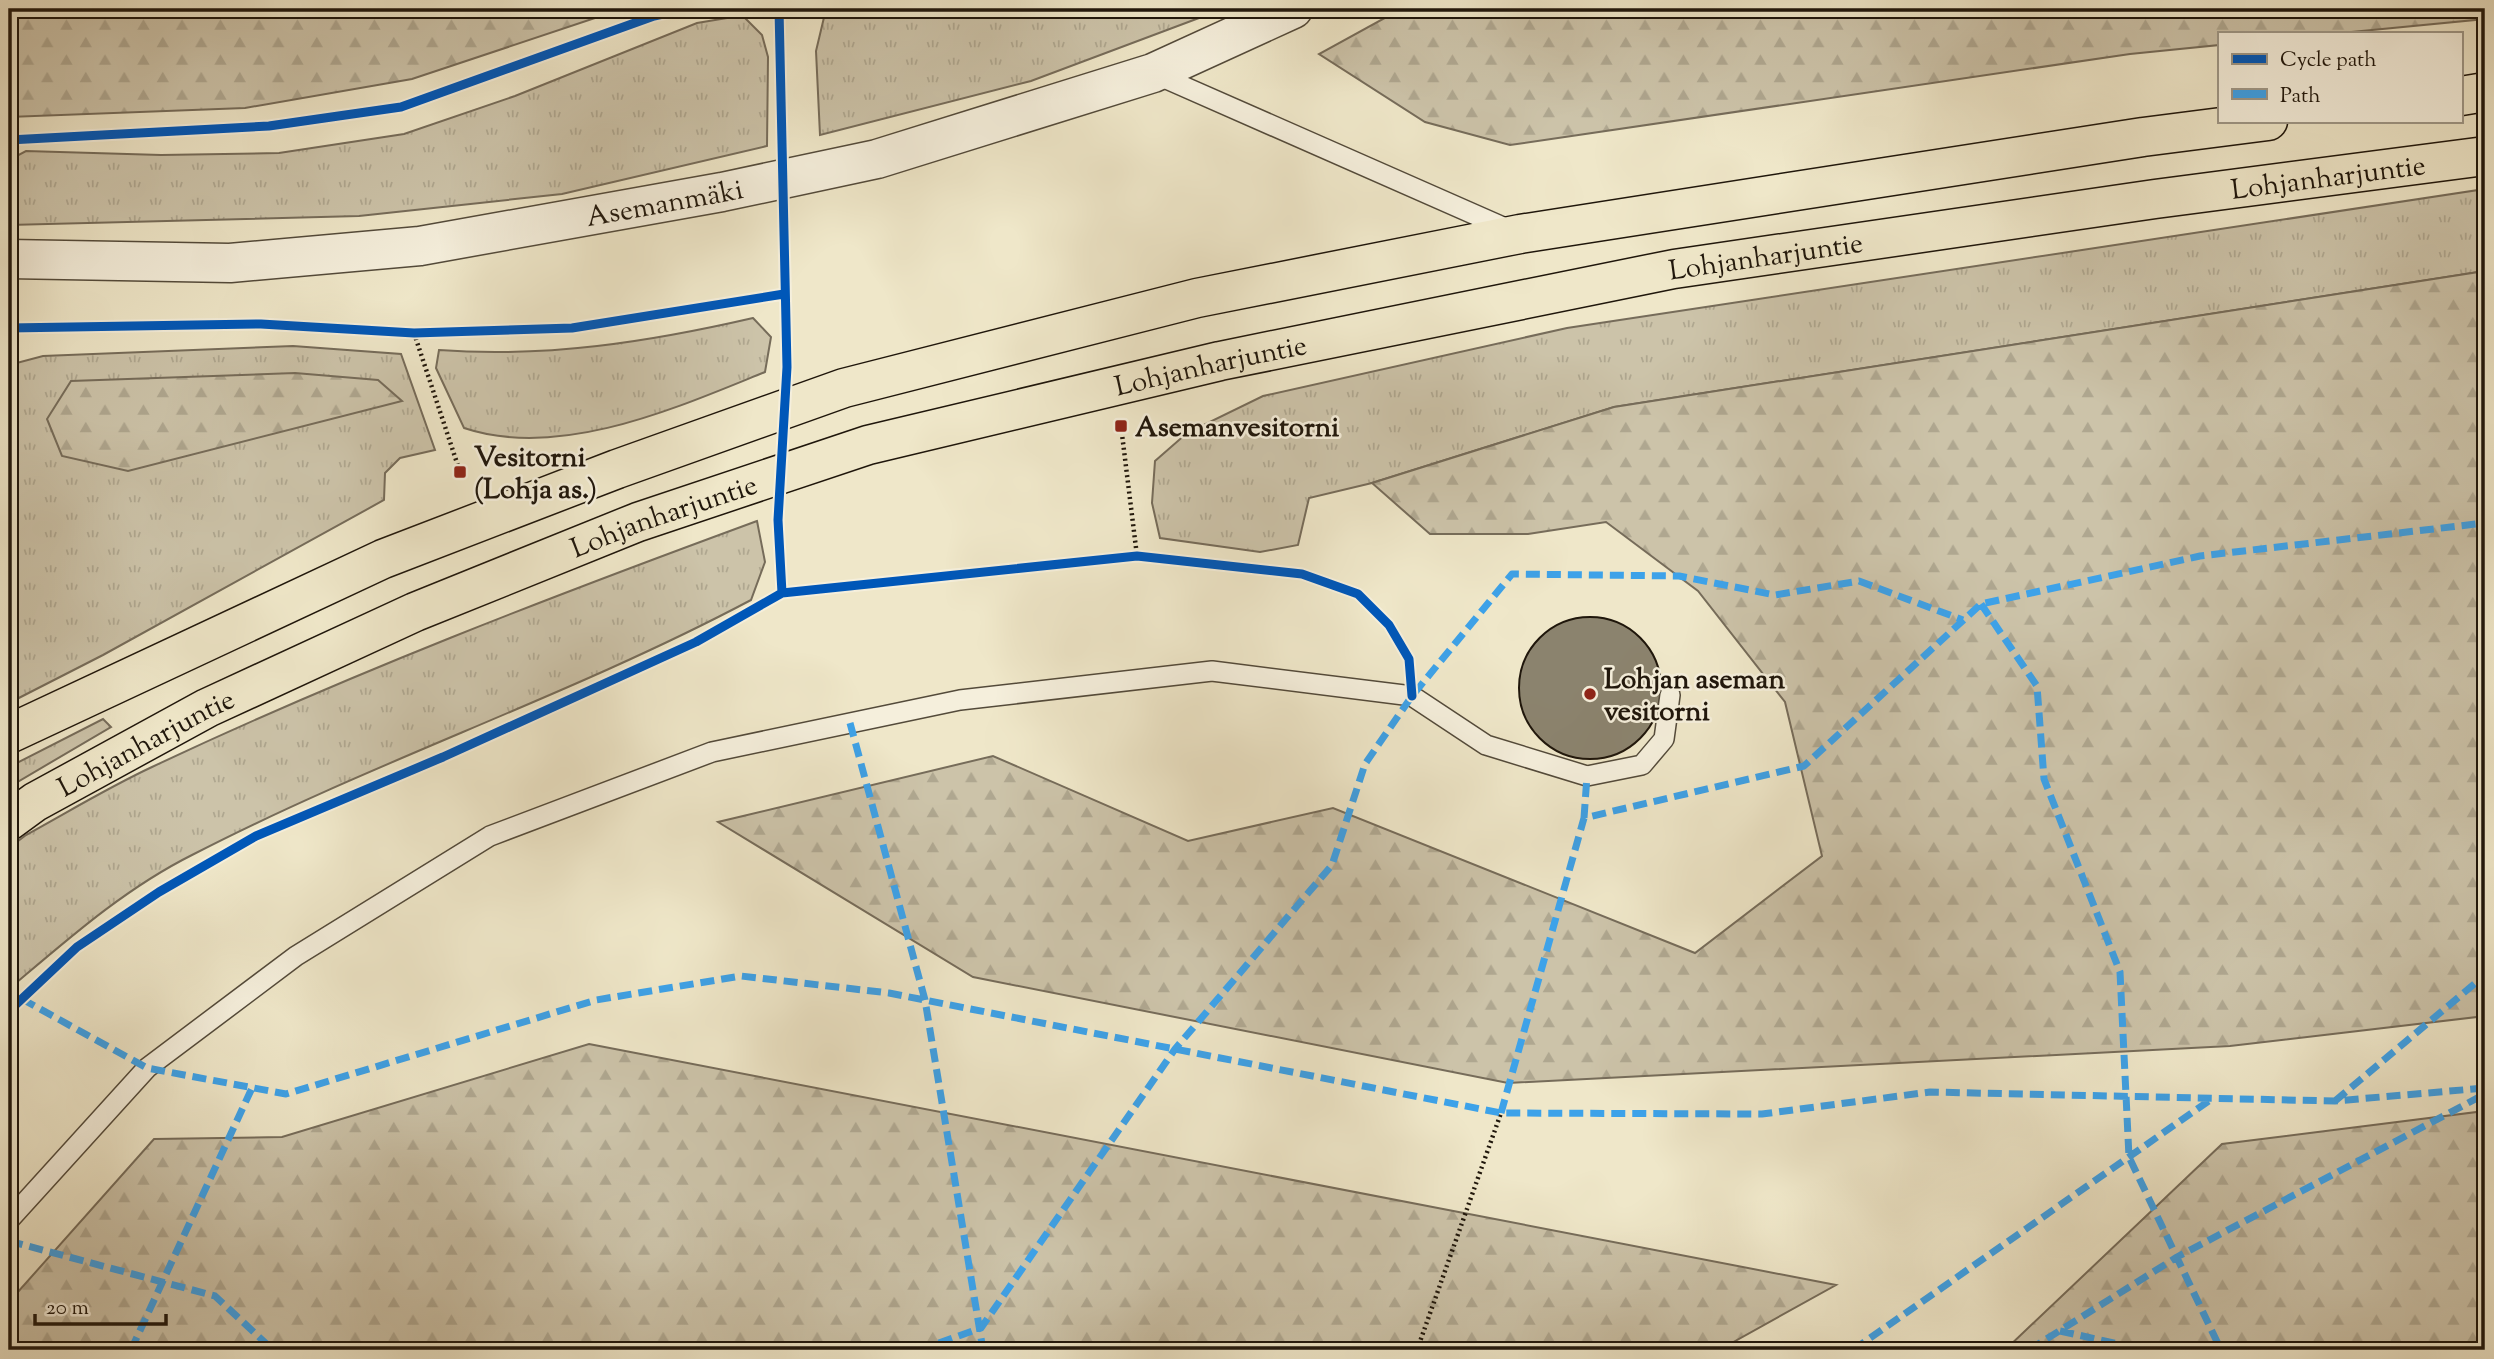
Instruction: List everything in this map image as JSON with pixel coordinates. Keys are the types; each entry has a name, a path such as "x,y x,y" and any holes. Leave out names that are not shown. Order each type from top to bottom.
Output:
{"highway":[{"path":"2462,96 2485,92"},
{"path":"9,734 383,558 617,469 844,388 1197,298 1520,234 2143,137 2260,122"},
{"name":"Lohjanharjuntie","path":"9,821 35,802 207,708 415,612 638,523 868,445 1220,361 1674,269 2169,197 2485,156"}],"street":[{"name":"Asemanmäki","path":"9,259 230,263 420,246 722,192 877,159 1153,73 1293,9"}],"lane":[{"path":"1153,73 1520,234"},
{"path":"9,1220 147,1068 296,956 490,836 712,752 960,700 1212,671 1412,696 1486,745 1587,776 1642,765 1664,739 1670,695"}],"path":[{"path":"402,332 428,332"},
{"path":"414,333 460,472"},
{"path":"1121,426 1138,556"},
{"path":"1124,558 1151,558"},
{"path":"1418,1350 1501,1113"}],"green space":[{"path":"9,9 622,9 412,79 245,108 9,117"},
{"path":"826,9 1223,9 1031,81 820,135 816,51"},
{"path":"1401,9 2485,9 2485,19 2351,32 2218,32 2218,45 2130,54 1510,145 1425,122 1319,54"},
{"path":"745,18 762,35 768,57 767,146 562,194 359,216 9,225 9,160 26,151 161,155 279,153 404,134 515,96 697,23"},
{"path":"2485,189 2485,271 1614,407 1372,483 1309,498 1298,545 1260,552 1160,538 1152,503 1155,461 1187,433 1263,396 1567,328"},
{"path":"2485,271 2485,1016 2230,1046 1508,1083 973,977 718,822 993,756 1188,841 1333,808 1695,953 1822,856 1785,702 1698,591 1606,522 1528,534 1430,534 1372,483 1614,407"},
{"path":"753,318 771,337 765,372 656,414 578,434 539,438 501,436 464,428 436,368 439,350 558,350 636,341"},
{"path":"293,346 401,354 435,450 400,458 385,473 384,500 103,655 9,703 9,365 43,356"},
{"path":"295,373 378,380 402,401 128,471 62,456 47,419 71,381"},
{"path":"757,521 765,562 751,600 613,667 331,789 192,855 120,899 9,989 9,848 26,835 136,775 301,700 528,607"},
{"path":"103,719 111,727 9,787 9,767"},
{"path":"589,1044 1836,1285 1719,1350 9,1350 9,1302 154,1139 282,1137"},
{"path":"2485,1111 2485,1350 2005,1350 2222,1144"}],"building":[{"name":"Lohjan aseman vesitorni","path":"1590,617 1617,622 1640,638 1656,661 1661,688 1656,715 1640,738 1617,754 1590,759 1563,754 1540,738 1524,715 1519,688 1524,661 1540,638 1563,622"}],"marked path":[{"path":"1501,1113 1584,818 1804,766 1981,604 2200,556 2485,523"},
{"path":"919,1350 981,1328 1175,1049 1332,865 1365,764 1412,696 1512,574 1679,576 1775,595 1859,581 1963,620"},
{"path":"1981,604 2037,686 2044,779 2120,972 2129,1157 2221,1350"},
{"path":"850,723 925,1000 983,1350"},
{"path":"1584,818 1587,776"},
{"path":"2335,1101 2485,975"},
{"path":"22,999 147,1068 286,1094 596,1000 741,976 889,993 1501,1113 1762,1114 1930,1092 2335,1101 2485,1088"},
{"path":"131,1350 252,1088"},
{"path":"2029,1350 2177,1257 2485,1094"},
{"path":"1853,1350 2213,1098"},
{"path":"9,1241 215,1296 273,1350"},
{"path":"2060,1331 2146,1350"}],"cycle path":[{"path":"9,140 269,126 401,107 654,16 686,9"},
{"path":"9,1011 77,947 159,892 256,836 443,757 696,642 782,593 778,520 787,367 779,9"},
{"path":"9,328 261,324 414,333 572,328 784,294"},
{"path":"782,593 1137,556 1302,574 1358,594 1389,625 1409,659 1412,696"}],"place":[{"name":"Asemanvesitorni","path":"1121,426"},
{"name":"Vesitorni (Lohja as.)","path":"460,472"},
{"name":"Lohjan aseman vesitorni","path":"1590,694"}]}
